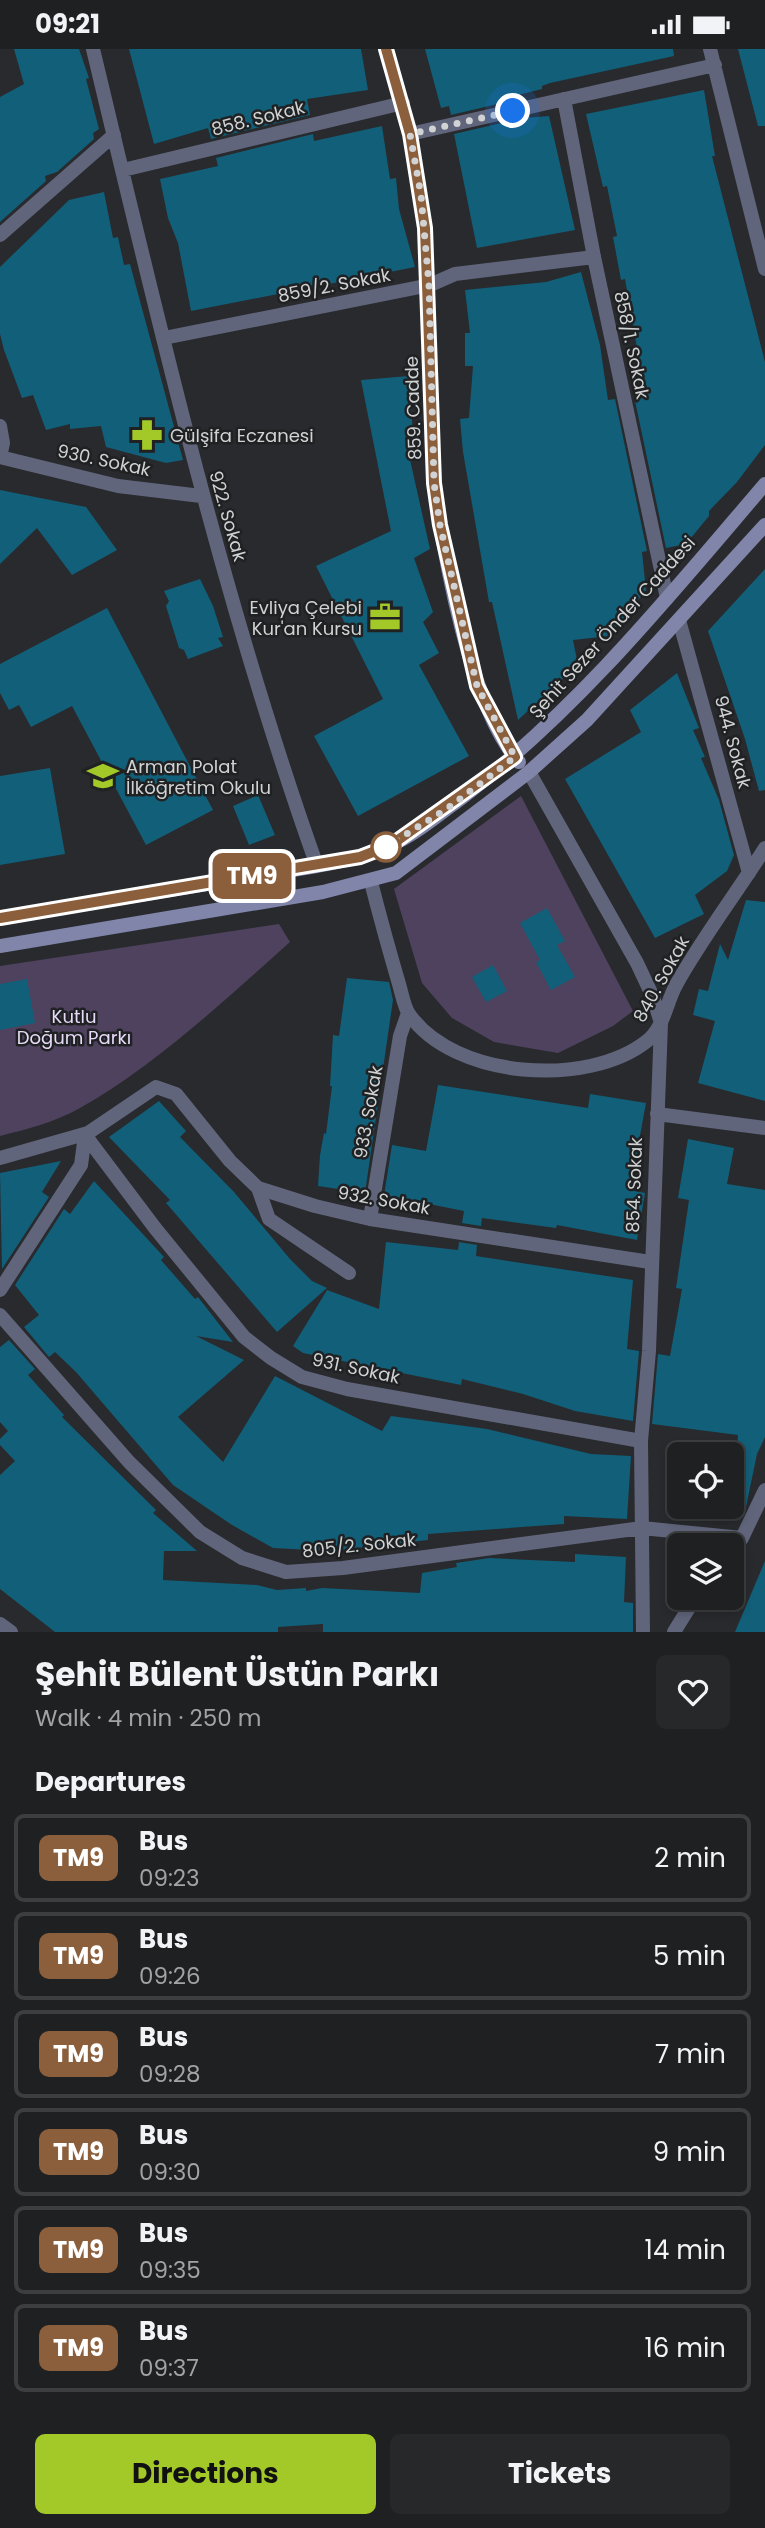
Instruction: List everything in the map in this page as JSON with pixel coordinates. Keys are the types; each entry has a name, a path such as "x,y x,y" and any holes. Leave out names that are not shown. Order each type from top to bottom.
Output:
{"street":[{"name":"922. Sokak","path":"93,49 201,496 273,743 317,866"},
{"name":"859. Cadde","path":"386,49 403,103 421,195 429,285 434,483 440,525 477,686 515,757 529,772"},
{"path":"710,49 765,269"},
{"path":"410,134 715,65"},
{"name":"858/1. Sokak","path":"564,99 594,257 667,598"},
{"name":"858. Sokak","path":"123,170 403,103"},
{"path":"0,235 114,135"},
{"name":"859/2. Sokak","path":"164,338 429,285 455,274 594,257"},
{"path":"0,426 3,443 0,457"},
{"name":"930. Sokak","path":"0,457 118,486 201,496"},
{"name":"Şehit Sezer Önder Caddesi","path":"0,918 317,866 360,857 391,845 515,757 667,598 765,484"},
{"path":"0,946 324,892 372,882 396,873 529,772 587,720 765,525"},
{"path":"667,598 680,620"},
{"name":"944. Sokak","path":"680,620 749,873"},
{"name":"854. Sokak","path":"529,772 637,963 653,997 660,1023 649,1351 641,1441 643,1632"},
{"name":"840. Sokak","path":"408,1013 452,1051 485,1061 562,1071 623,1055 648,1040 660,1023 683,972 765,848"},
{"path":"317,866 324,892"},
{"path":"372,882 408,1013"},
{"name":"933. Sokak","path":"370,1219 400,1036 408,1013"},
{"name":"932. Sokak","path":"86,1134 156,1087 176,1094 230,1161 258,1188 315,1206 370,1219 650,1262"},
{"path":"657,1114 765,1128"},
{"path":"0,1158 86,1134 75,1176 0,1290"},
{"name":"931. Sokak","path":"86,1134 155,1228 244,1336 271,1358 302,1377 347,1389 641,1441"},
{"path":"258,1188 269,1219 349,1273"},
{"name":"805/2. Sokak","path":"0,1315 129,1462 200,1532 242,1558 286,1571 331,1569 642,1528 692,1533"},
{"path":"744,1533 765,1490"},
{"path":"674,1632 688,1610"},
{"path":"0,1624 10,1632"}],"green space":[{"path":"521,796 633,1011 613,1026 558,1053 494,1042 452,1018 422,983 394,889"},
{"name":"Kutlu Doğum Parkı","path":"279,924 290,942 163,1052 108,1091 71,1113 41,1125 0,1136 0,966"}],"building":[{"path":"14,49 79,49 89,78 86,79 99,129 93,133 94,139 57,172 45,176 46,181 0,222 0,97 24,84"},
{"path":"129,49 361,49 368,90 307,99 310,115 211,139 208,128 154,144"},
{"path":"425,49 673,49 674,56 550,83 542,86 542,89 518,95 519,99 451,115 449,106 441,108"},
{"path":"738,49 765,49 765,126 758,126"},
{"path":"704,90 715,156 712,156 765,362 765,445 737,482 709,511 709,516 686,544 666,548 634,396 645,394 625,279 621,280 613,237 617,236 607,186 603,187 586,114"},
{"path":"549,116 575,230 477,248 454,134 523,118"},
{"path":"382,126 390,179 396,178 399,209 415,267 191,311 178,243 168,218 160,179 218,166 216,158 313,134 314,141"},
{"path":"104,192 113,238 118,237 124,265 130,264 183,460 166,463 106,447 101,426 70,429 70,424 46,430 33,395 22,398 4,350 0,334 0,267 69,200"},
{"path":"581,272 600,345 608,400 615,399 647,551 642,552 646,590 609,636 573,640 578,665 518,720 492,602 489,602 463,452 460,419 469,418 473,366 465,366 465,333 470,333 465,290 546,282"},
{"path":"409,376 413,435 405,437 430,549 414,558 433,612 423,622 439,653 419,665 469,756 358,816 314,736 383,699 316,566 391,531 361,380"},
{"path":"0,490 86,507 117,550 72,575 37,528 0,564"},
{"path":"765,569 765,790 759,791 745,739 708,631"},
{"path":"200,579 213,606 223,637 218,638 223,646 188,659 184,650 179,648 166,606 169,601 164,591"},
{"path":"107,608 213,810 146,845 72,706 31,727 19,705 9,710 0,693 0,664"},
{"path":"677,673 699,728 693,730 705,757 701,758 719,800 734,855 727,871 695,895 704,914 655,938 565,779 641,732 630,710"},
{"path":"50,768 65,854 0,865 0,776"},
{"path":"258,795 275,835 249,845 233,806"},
{"path":"746,900 765,902 765,1101 698,1083 715,1021 693,1015 699,989 708,991 720,944 728,960"},
{"path":"547,908 565,941 557,945 575,977 551,990 536,962 540,960 520,923"},
{"path":"493,965 507,991 486,1002 472,977"},
{"path":"347,978 389,982 393,1000 365,1193 318,1186 320,1155 324,1133 326,1134 332,1086 333,1035 339,1036"},
{"path":"27,979 35,1023 0,1030 0,984"},
{"path":"438,1085 588,1108 590,1094 646,1103 630,1190 645,1193 637,1240 557,1225 556,1228 482,1218 481,1226 462,1223 464,1211 384,1195 392,1145 426,1151"},
{"path":"159,1101 186,1131 180,1137 234,1192 290,1259 312,1281 327,1288 277,1332 166,1203 170,1200 109,1137"},
{"path":"688,1139 734,1148 727,1184 765,1190 765,1437 757,1454 746,1507 744,1442 737,1442 738,1435 652,1424 658,1354 670,1356 682,1289 676,1288 689,1200 678,1198"},
{"path":"61,1161 42,1192 49,1197 2,1269 0,1173"},
{"path":"94,1181 164,1257 161,1260 195,1299 198,1297 233,1342 196,1336 244,1360 178,1417 223,1462 275,1376 382,1431 391,1416 487,1429 591,1454 631,1456 627,1519 564,1516 564,1524 428,1534 428,1540 330,1551 273,1548 232,1525 173,1485 76,1372 55,1352 49,1357 24,1327 39,1315 15,1285 64,1209 70,1214"},
{"path":"386,1242 458,1250 459,1242 477,1245 476,1256 633,1280 627,1349 639,1351 633,1421 575,1411 523,1394 462,1379 461,1385 303,1353 293,1346 327,1290 379,1309"},
{"path":"9,1340 35,1369 28,1375 64,1415 62,1417 156,1510 153,1513 197,1551 164,1551 163,1580 257,1585 277,1590 306,1588 306,1591 322,1588 420,1593 422,1573 457,1567 456,1563 489,1558 575,1562 575,1554 626,1557 624,1602 633,1603 633,1632 323,1632 323,1624 278,1627 278,1632 55,1632 0,1589 0,1475 15,1461 0,1445 0,1439 8,1431 0,1422 0,1347"},
{"path":"765,1561 765,1632 735,1632"}],"bus line":[{"name":"TM9","path":"0,918 360,857 391,845 448,808 515,757 502,738 477,686 440,525 434,483 425,228 410,134 386,49"}],"place":[{"name":"Gülşifa Eczanesi","path":"147,435"},
{"name":"Evliya Çelebi Kur'an Kursu","path":"385,617"},
{"name":"Arman Polat İlköğretim Okulu","path":"103,776"}],"route":[{"path":"386,847 448,808 515,757 502,738 477,686 440,525 434,483 425,228 410,134 513,111"}]}
